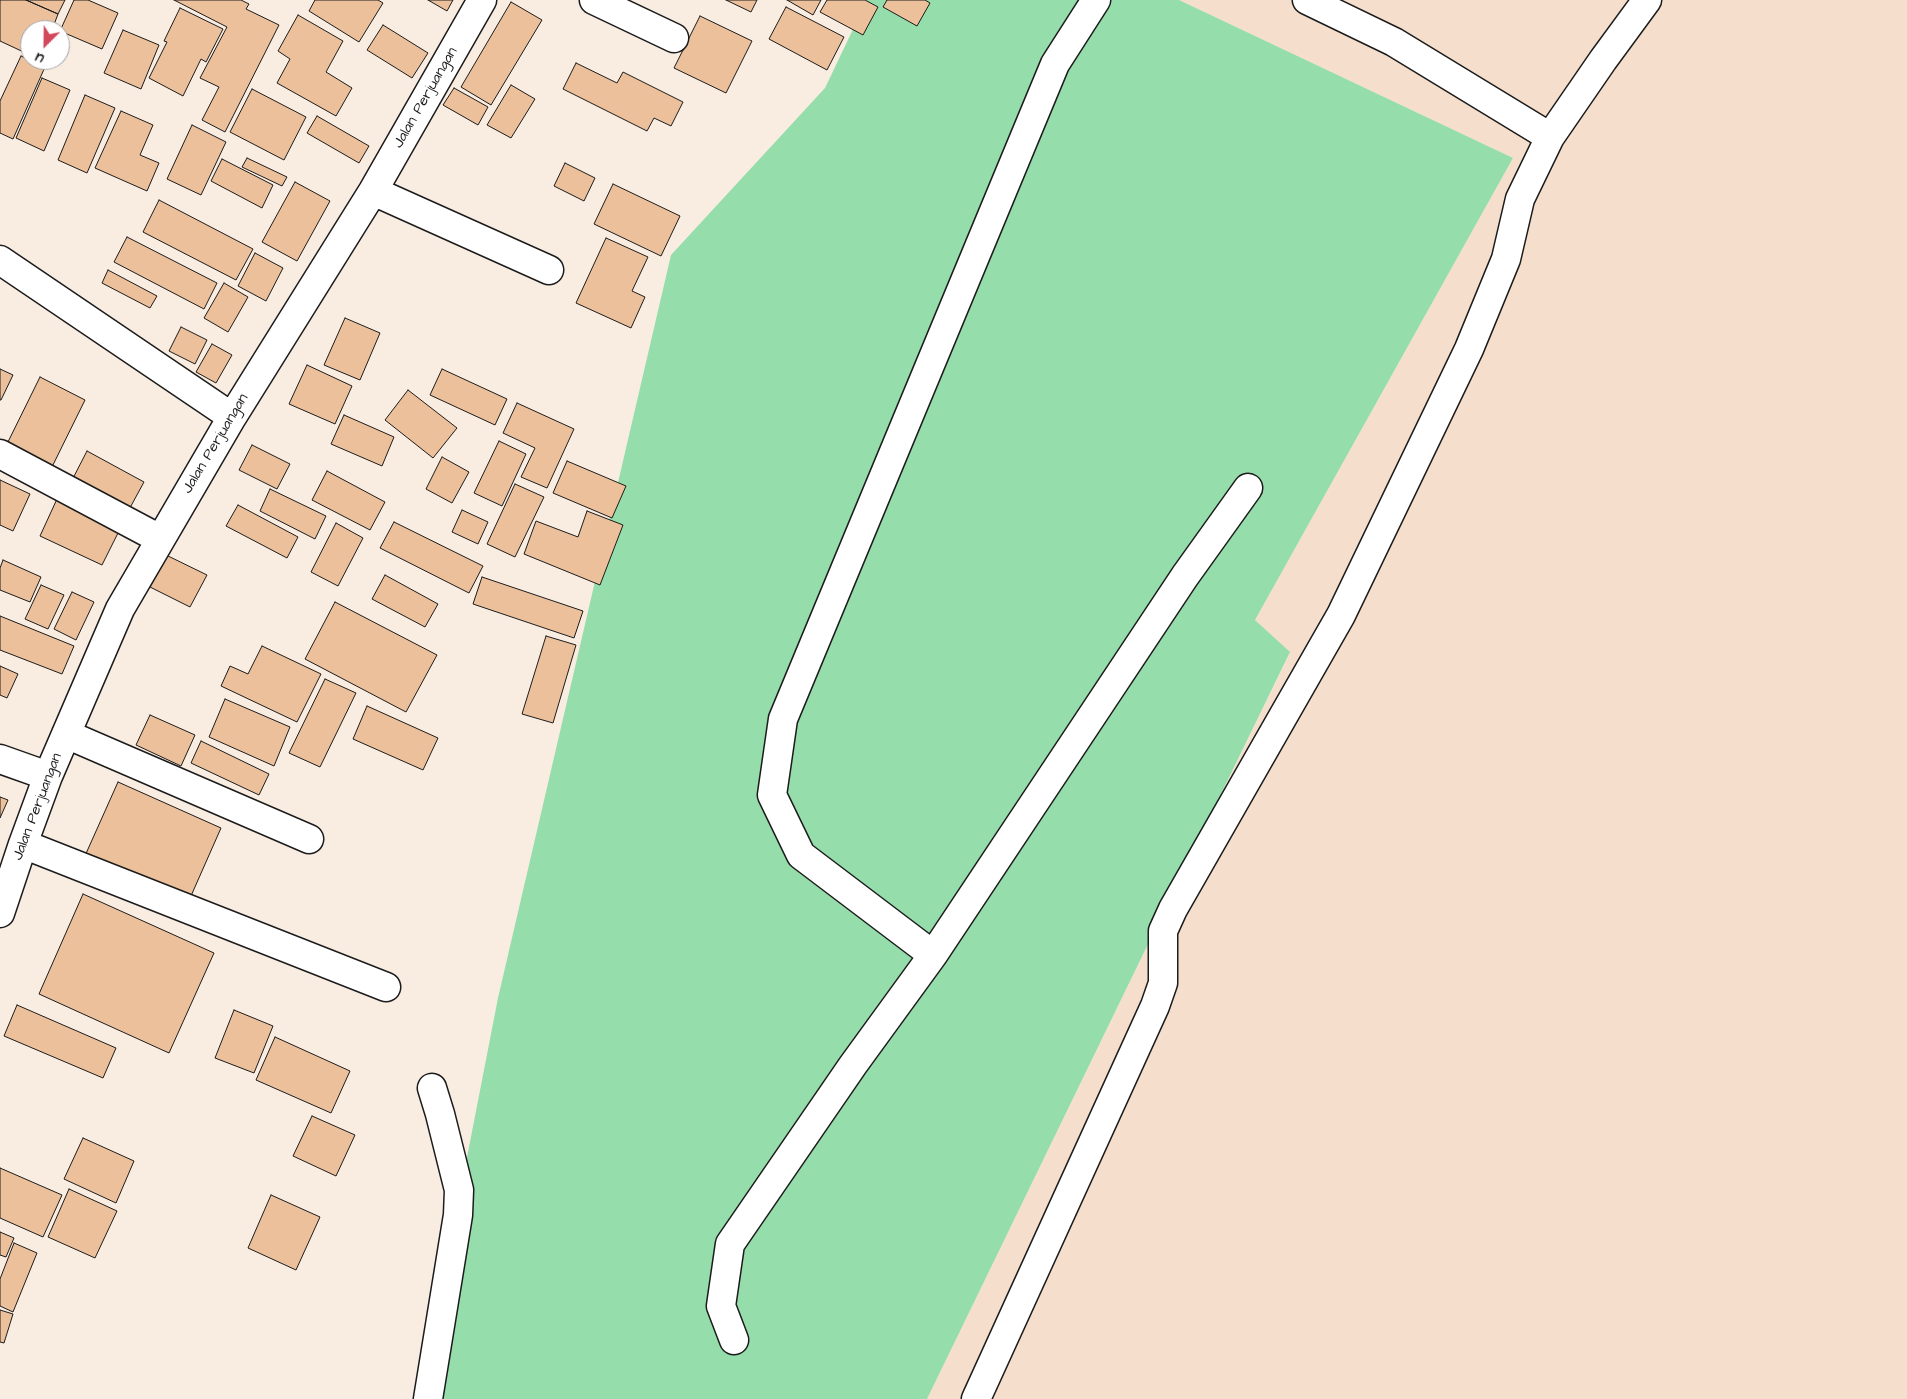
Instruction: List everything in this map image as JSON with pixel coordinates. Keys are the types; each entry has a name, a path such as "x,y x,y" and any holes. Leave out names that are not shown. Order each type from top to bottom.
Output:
{"street":[{"name":"Jalan Perjuangan","path":"0,913 6,870 23,844 48,776 120,609 232,417 373,191 482,0"},
{"path":"594,0 674,38"},
{"path":"933,954 800,855 772,795 784,719 1054,64 1096,0"},
{"path":"1307,0 1394,42 1550,137"},
{"path":"976,1399 1155,1006 1163,983 1163,931 1170,916 1341,615 1469,349 1506,259 1520,199 1550,137 1647,0"},
{"path":"373,191 549,270"},
{"path":"0,260 232,417"},
{"path":"0,454 160,539"},
{"path":"734,1340 721,1306 730,1244 853,1065 933,954 1185,576 1248,488"},
{"path":"66,734 309,839"},
{"path":"0,759 48,776"},
{"path":"23,844 386,987"},
{"path":"428,1399 458,1215 459,1190 432,1088"}],"shaded area":[{"path":"1179,0 1907,0 1907,1399 927,1399 1290,653 1255,620 1513,158"}],"green space":[{"path":"867,0 1179,0 1513,158 1255,620 1290,652 927,1399 420,1399 498,998 671,255 825,88"}],"building":[{"path":"0,0 26,0 58,14 56,20 20,20 20,50 0,41"},
{"path":"26,0 65,0 58,14"},
{"path":"74,0 88,0 118,13 102,49 70,35 70,20 65,20"},
{"path":"174,0 241,0 249,4 246,9 279,25 225,132 202,120 219,87 200,78 227,27"},
{"path":"315,0 378,0 383,3 359,42 309,11"},
{"path":"428,0 453,0 447,11"},
{"path":"726,0 757,0 751,12"},
{"path":"787,0 821,0 813,15"},
{"path":"827,0 865,0 878,7 863,35 820,12"},
{"path":"887,0 925,0 930,3 917,26 883,7"},
{"path":"511,2 542,20 491,105 461,87"},
{"path":"786,7 844,37 827,70 769,39"},
{"path":"180,8 223,29 206,62 201,59 183,96 149,78 167,42 164,41"},
{"path":"298,15 343,41 326,72 352,88 336,116 277,83 290,59 278,51"},
{"path":"700,16 752,41 726,93 674,68"},
{"path":"383,25 428,53 412,78 367,50"},
{"path":"123,30 159,45 141,89 104,73"},
{"path":"20,58 20,70 44,70 13,139 0,133 0,101"},
{"path":"576,63 617,83 623,72 683,102 671,126 654,118 647,131 563,89"},
{"path":"42,78 70,90 44,151 16,138"},
{"path":"511,85 535,99 511,138 487,125"},
{"path":"454,88 488,107 478,125 443,105"},
{"path":"252,89 306,117 284,160 230,132"},
{"path":"85,95 115,108 87,173 58,160"},
{"path":"121,111 153,125 140,155 159,163 147,191 95,168"},
{"path":"317,116 369,146 359,163 307,133"},
{"path":"192,125 226,142 201,195 167,179"},
{"path":"247,158 287,177 282,186 242,167"},
{"path":"222,159 273,185 262,208 211,181"},
{"path":"565,163 595,178 584,201 554,186"},
{"path":"295,182 330,201 297,261 262,242"},
{"path":"613,184 680,216 661,256 594,224"},
{"path":"159,200 253,249 236,280 143,232"},
{"path":"127,237 217,283 204,309 114,262"},
{"path":"606,238 648,257 632,291 645,297 631,328 576,303"},
{"path":"255,253 283,268 266,301 238,286"},
{"path":"108,270 157,296 150,308 102,283"},
{"path":"224,283 248,297 228,332 204,318"},
{"path":"345,318 380,333 360,380 324,365"},
{"path":"181,327 207,340 195,364 169,351"},
{"path":"212,344 232,355 216,383 196,372"},
{"path":"307,365 352,386 335,424 289,404"},
{"path":"0,369 13,375 1,400 0,400"},
{"path":"442,369 507,399 495,425 430,395"},
{"path":"40,377 85,400 49,473 4,450"},
{"path":"408,390 457,428 433,458 385,420"},
{"path":"517,403 574,429 547,488 521,477 535,448 503,433"},
{"path":"344,415 394,437 382,466 331,444"},
{"path":"499,441 526,454 502,506 474,493"},
{"path":"252,445 290,464 277,489 239,470"},
{"path":"87,451 144,482 125,517 69,486"},
{"path":"442,457 469,472 452,503 426,489"},
{"path":"567,461 626,486 612,518 553,493"},
{"path":"327,471 385,502 370,530 312,500"},
{"path":"0,480 30,494 13,531 0,525"},
{"path":"515,484 544,497 515,557 487,544"},
{"path":"270,489 326,516 315,539 260,511"},
{"path":"57,499 120,529 102,565 40,536"},
{"path":"238,505 298,537 287,558 226,526"},
{"path":"462,510 488,522 478,544 452,532"},
{"path":"587,511 623,525 600,585 524,554 536,521 578,537"},
{"path":"394,522 483,566 469,593 380,548"},
{"path":"336,523 363,538 338,586 311,572"},
{"path":"166,555 207,575 190,607 150,587"},
{"path":"3,560 41,577 30,602 0,590 0,568"},
{"path":"385,575 438,604 425,627 372,599"},
{"path":"482,577 583,611 574,638 473,604"},
{"path":"41,585 64,595 48,629 25,619"},
{"path":"72,592 94,602 76,640 54,629"},
{"path":"335,602 437,655 406,712 305,659"},
{"path":"0,616 74,646 62,674 0,650"},
{"path":"546,636 576,645 553,723 522,714"},
{"path":"262,646 321,674 297,722 221,686 230,666 248,674"},
{"path":"0,666 18,674 7,698 0,695"},
{"path":"325,679 356,693 320,767 289,753"},
{"path":"225,699 290,727 274,766 209,737"},
{"path":"367,706 438,738 423,770 353,739"},
{"path":"150,715 195,735 181,766 136,745"},
{"path":"201,741 269,774 259,795 191,763"},
{"path":"118,782 221,828 187,905 84,858"},
{"path":"0,797 8,800 0,818"},
{"path":"83,894 214,953 169,1053 39,994"},
{"path":"17,1005 116,1048 103,1078 4,1036"},
{"path":"234,1010 273,1026 254,1073 215,1058"},
{"path":"275,1037 350,1071 331,1113 256,1080"},
{"path":"312,1116 355,1135 336,1176 293,1156"},
{"path":"83,1138 134,1161 116,1203 64,1179"},
{"path":"0,1168 62,1195 43,1237 0,1218"},
{"path":"69,1189 117,1211 95,1258 48,1237"},
{"path":"271,1195 320,1217 296,1270 248,1248"},
{"path":"0,1232 14,1238 6,1257 0,1255"},
{"path":"14,1243 37,1253 13,1312 0,1306 0,1279"},
{"path":"0,1310 13,1314 4,1343 0,1342"}]}
